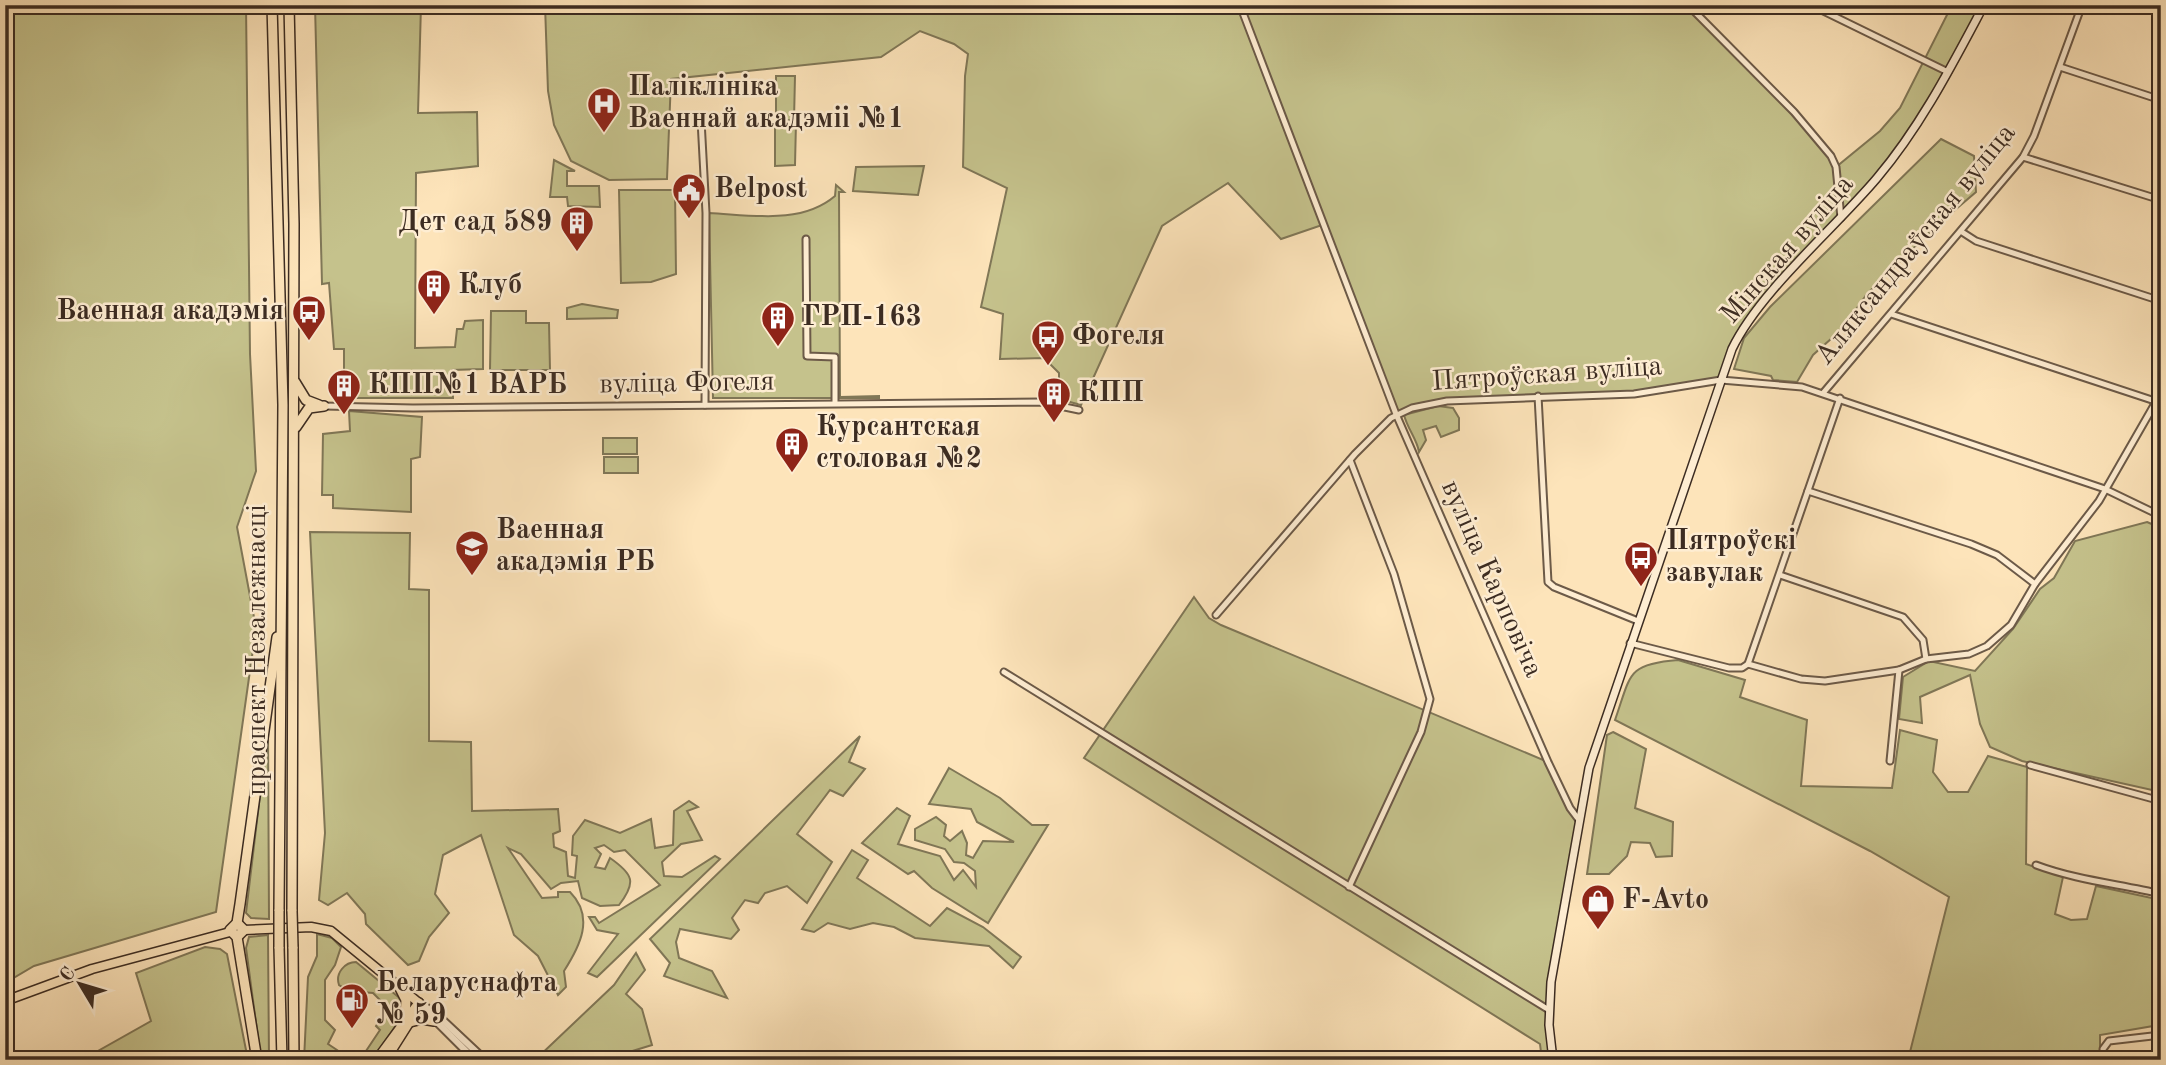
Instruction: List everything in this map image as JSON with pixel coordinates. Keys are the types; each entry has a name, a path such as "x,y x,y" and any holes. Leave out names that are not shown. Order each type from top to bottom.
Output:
{"highway":[{"name":"праспект Незалежнасці","path":"272,5 280,241 279,947 282,1060"},
{"name":"праспект Незалежнасці","path":"291,5 289,16 294,242 294,1060"},
{"path":"294,381 306,400 324,405"},
{"path":"294,432 309,408 324,405"},
{"path":"257,1060 237,931 281,604"},
{"path":"377,1060 408,1020 406,999 400,988"},
{"path":"385,1060 419,1003"},
{"path":"408,1020 434,1021"}],"main road":[{"name":"Мінская вуліца","path":"1553,1060 1549,1010 1558,937 1578,820 1590,768 1610,702 1721,380 1743,330 1908,139 1984,5"},
{"path":"5,1001 92,970 237,931 310,927 331,931 419,1003"}],"street":[{"name":"вуліца Карповіча","path":"1240,5 1396,414 1548,762 1578,820"},
{"path":"1688,5 1794,112 1831,156 1836,167 1841,218"},
{"path":"1811,5 1948,72"},
{"name":"Аляксандраўская вуліца","path":"1824,392 2023,157 2034,136 2082,5"},
{"path":"2060,67 2161,100"},
{"path":"701,120 706,213 705,405"},
{"path":"2023,157 2161,200"},
{"path":"1962,232 1976,241 2161,301"},
{"path":"806,239 807,356 835,358 835,403"},
{"path":"1891,314 2158,402"},
{"name":"Пятроўская вуліца","path":"1216,615 1350,460 1396,414 1447,401 1634,394 1721,380 1824,392 2105,489 2161,516"},
{"path":"1630,643 1729,668 1742,668 1748,664 1801,679 1825,681 1899,670 1926,659 1969,654 1987,646 2011,625 2035,584 2105,489 2161,393"},
{"path":"1538,396 1548,582 1554,587 1638,621"},
{"name":"Аляксандраўская вуліца","path":"1748,664 1840,398"},
{"name":"вуліца Фогеля","path":"324,405 413,408 1051,402 1079,410"},
{"path":"1349,887 1421,733 1430,699 1394,574 1350,460"},
{"path":"1808,491 1971,544 1997,555 2035,584"},
{"path":"1780,575 1903,617 1923,640 1926,659"},
{"path":"1890,761 1899,670"},
{"path":"1004,672 1549,1010"},
{"path":"2030,765 2161,801"},
{"path":"2036,865 2065,876 2113,882 2161,894"},
{"path":"419,1003 475,1060"},
{"path":"419,1003 435,1013 485,1060"},
{"path":"2104,1060 2103,1049 2109,1041 2161,1035"}],"shaded area":[{"path":"5,5 246,5 250,354 256,471 237,527 256,628 216,912 34,966 5,983"},
{"path":"315,5 421,5 418,113 477,112 478,166 416,173 415,348 455,347 457,329 463,329 465,321 483,320 483,369 452,370 453,398 344,398 344,349 334,349 329,283 322,284"},
{"path":"545,5 1688,5 1794,112 1836,167 1880,131 1900,108 1952,5 1984,5 1908,139 1743,329 1721,380 1641,393 1447,401 1396,414 1322,225 1281,239 1228,183 1162,226 1081,405 1059,399 1059,373 1044,358 1000,359 1003,314 981,307 1007,188 963,167 968,54 954,44 920,31 881,57 671,79 667,179 609,180 571,161 554,125 548,91"},
{"path":"776,76 795,76 794,120 776,121"},
{"path":"796,122 795,165 775,166 775,124"},
{"path":"1941,139 1974,156 1976,192 1935,227 1867,294 1842,329 1813,355 1797,382 1773,380 1771,376 1734,369 1744,338 1770,307"},
{"path":"554,160 575,171 567,171 567,186 599,186 600,207 568,206 567,197 550,197"},
{"path":"924,166 918,195 853,191 856,167"},
{"path":"836,185 844,192 839,192 840,397 879,398 713,398 709,213 791,215 822,205 835,196"},
{"path":"619,190 675,190 676,274 651,282 621,283"},
{"path":"582,304 618,310 617,318 567,319 567,308"},
{"path":"491,311 526,311 526,323 549,323 550,370 490,370"},
{"path":"1438,406 1453,408 1459,418 1459,430 1441,437 1436,426 1423,430 1426,440 1419,452 1404,415"},
{"path":"349,411 422,417 420,457 411,459 411,512 333,508 333,495 322,495 323,434 350,431"},
{"path":"603,438 637,438 637,454 603,454"},
{"path":"604,457 638,457 638,473 604,473"},
{"path":"2147,522 2161,528 2161,792 2022,761 1990,747 1980,724 1970,675 1920,697 1922,723 1899,719 1903,677 1929,661 1975,671 2013,629 2040,589 2054,578 2075,541"},
{"path":"310,532 410,533 409,589 429,590 429,741 471,742 472,811 558,809 560,831 553,834 554,847 566,852 568,876 575,878 577,856 572,855 573,836 585,820 620,833 651,819 655,848 673,845 674,811 689,801 698,807 687,811 702,840 681,844 662,862 664,876 682,877 715,856 720,859 597,977 588,973 618,934 597,930 589,917 595,917 599,923 660,885 625,850 614,852 604,845 595,848 601,854 595,867 605,869 610,858 624,869 630,879 628,890 619,905 600,906 582,898 578,881 561,883 551,889 521,854 508,848 542,898 558,897 558,892 570,892 582,911 580,942 564,971 566,987 558,995 538,956 514,935 481,835 443,855 435,894 449,913 429,937 419,961 408,965 366,924 365,914 347,893 328,905 319,900 325,833"},
{"path":"1194,597 1209,618 1221,625 1548,762 1579,820 1550,990 1553,1060 1542,1060 1540,1044 1084,758"},
{"path":"1678,660 1745,680 1740,697 1807,720 1801,786 1892,788 1900,730 1937,740 1933,772 1948,792 1968,792 1988,756 2027,767 2026,864 2063,877 2055,914 2071,920 2087,919 2096,886 2161,900 2161,1011 2153,1026 2100,1035 2100,1060 1908,1060 1949,897 1870,851 1615,720 1628,682 1639,669"},
{"path":"268,728 269,919 251,918 246,913"},
{"path":"1613,732 1646,749 1635,808 1673,822 1672,856 1656,857 1650,843 1631,842 1627,856 1609,874 1587,874 1607,735"},
{"path":"860,736 849,762 865,769 843,796 830,790 797,834 832,862 807,903 787,886 765,893 758,903 745,900 732,918 739,930 731,939 680,929 676,942 679,958 712,971 727,998 664,976 670,963 650,939"},
{"path":"949,768 1000,798 1032,825 1048,825 988,923 932,888 914,871 908,874 862,843 897,808 910,816 898,844 940,856 954,880 963,870 976,887 975,871 964,863 954,862 945,849 915,840 915,829 936,817 946,825 944,836 950,841 962,831 967,843 966,855 973,858 983,841 1014,842 977,822 971,809 929,804"},
{"path":"852,850 868,860 857,878 930,926 947,908 983,927 1021,957 1013,968 989,946 915,938 894,927 873,923 850,929 828,923 814,932 802,929"},
{"path":"317,934 332,938 341,947 335,965 325,980 325,1020 335,1030 328,1044 337,1050 333,1056 339,1060 304,1060 308,977 317,956"},
{"path":"268,935 269,1060 261,1060 246,948 249,937"},
{"path":"205,947 220,949 227,954 248,1060 82,1060 151,1021 136,973"},
{"path":"636,953 645,970 626,994 642,1009 652,1045 603,1060 535,1060 614,985"},
{"path":"356,962 402,1000 401,1018 372,1060 360,1060 380,1030 376,1026 385,1012 385,1005 373,993 349,991 339,985 338,976 342,969"}],"railway":[{"path":"2156,1053 2157,1060"}],"place":[{"name":"Паліклініка Ваеннай акадэміі №1","path":"604,134"},
{"name":"Belpost","path":"689,220"},
{"name":"Дет сад 589","path":"577,253"},
{"name":"Клуб","path":"434,316"},
{"name":"Ваенная акадэмія","path":"309,342"},
{"name":"ГРП-163","path":"778,348"},
{"name":"Фогеля","path":"1048,367"},
{"name":"КПП№1 ВАРБ","path":"344,416"},
{"name":"КПП","path":"1054,424"},
{"name":"Курсантская столовая №2","path":"792,474"},
{"name":"Ваенная акадэмія РБ","path":"472,577"},
{"name":"Пятроўскі завулак","path":"1641,588"},
{"name":"F-Avto","path":"1598,931"},
{"name":"Беларуснафта № 59","path":"352,1030"}]}
